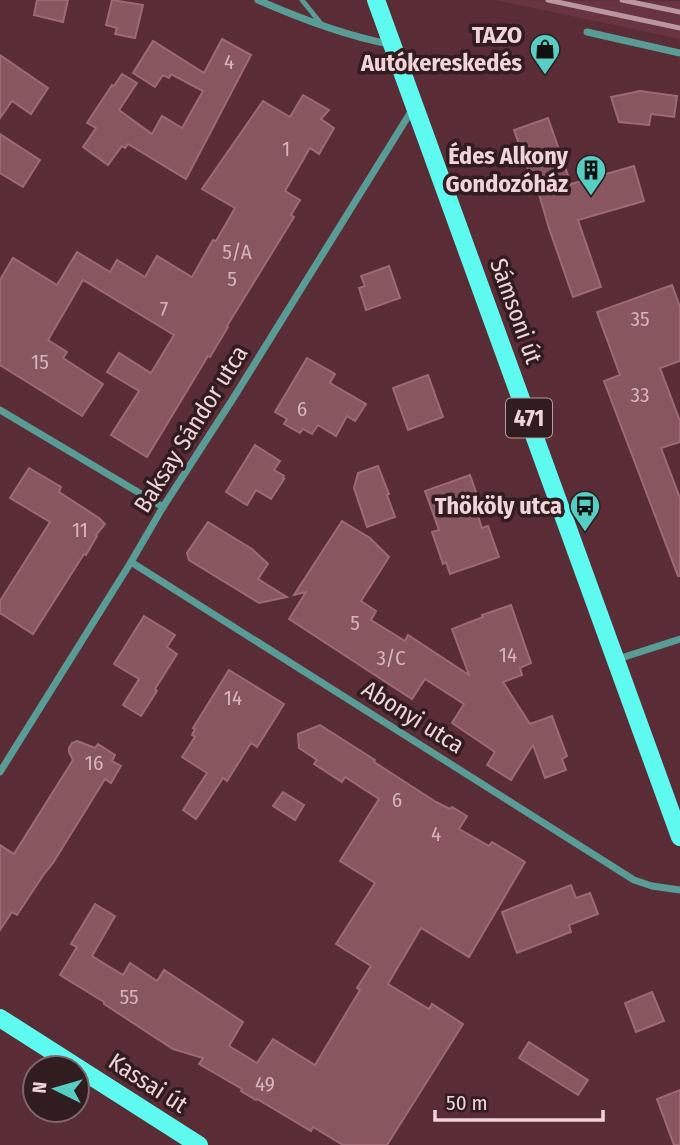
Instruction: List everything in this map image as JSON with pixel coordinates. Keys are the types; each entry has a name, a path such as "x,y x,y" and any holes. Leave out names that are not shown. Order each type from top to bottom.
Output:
{"main road":[{"name":"Sámsoni út","path":"376,0 680,837"},
{"name":"Kassai út","path":"0,1018 199,1145"}],"street":[{"path":"258,0 324,27 393,45"},
{"path":"587,32 680,53"},
{"name":"Baksay Sándor utca","path":"0,772 415,107"},
{"path":"0,410 163,507"},
{"name":"Abonyi utca","path":"131,562 639,883 680,890"},
{"path":"616,660 680,639"}],"lane":[{"path":"302,0 324,27"}],"shaded area":[{"path":"495,0 680,1 680,39"}],"building":[{"path":"37,0 68,0 63,22 34,15"},
{"path":"112,0 143,5 135,38 115,34 117,28 106,25"},
{"path":"222,39 251,55 186,179 128,144 125,148 122,146 108,165 83,147 96,128 87,123 122,74 137,83 119,110 152,134 162,116 182,128 203,91 171,74 169,78 163,75 155,87 133,73 153,41 204,73"},
{"path":"0,55 48,88 31,114 12,101 0,118"},
{"path":"640,91 677,96 674,117 651,114 649,125 619,122 611,97"},
{"path":"303,95 329,110 321,119 334,128 319,154 310,148 285,191 300,200 291,215 294,217 147,457 111,435 139,391 107,372 119,353 151,373 174,335 83,280 48,340 67,352 63,358 103,384 82,416 0,365 0,280 13,258 57,285 77,252 110,272 117,260 145,277 157,256 192,277 235,208 202,189 263,101 290,117"},
{"path":"548,118 571,184 634,166 644,201 578,220 601,287 573,297 533,174 530,175 514,130"},
{"path":"0,134 40,160 23,187 0,173"},
{"path":"389,266 400,298 366,310 359,288 365,286 361,276"},
{"path":"672,285 680,307 680,361 660,368 680,421 680,442 661,448 680,498 680,576 604,381 620,375 597,312"},
{"path":"307,358 335,374 330,383 366,404 355,421 347,416 336,436 318,425 312,434 303,429 300,433 284,424 287,419 275,412"},
{"path":"428,375 443,417 408,430 393,388"},
{"path":"255,445 280,461 274,470 284,476 284,479 271,499 256,490 247,505 226,492"},
{"path":"378,466 395,517 367,527 354,488 358,473"},
{"path":"29,468 61,487 59,492 105,524 33,634 0,613 0,601 50,522 10,498"},
{"path":"470,475 476,492 471,495 482,528 488,526 499,557 450,574 446,562 443,564 432,532 439,530 425,491"},
{"path":"342,521 370,538 389,557 361,601 376,611 371,620 405,641 408,635 469,675 452,629 511,605 531,663 520,668 522,675 503,682 530,724 552,716 567,756 562,759 566,770 545,778 533,745 511,780 487,765 495,752 452,723 464,704 425,679 412,699 289,619 306,592 294,595"},
{"path":"208,522 252,549 268,564 258,579 287,597 259,603 189,560 187,553"},
{"path":"144,616 175,635 167,647 177,654 141,716 123,705 139,679 114,664"},
{"path":"229,670 284,704 257,747 251,743 227,781 223,778 196,819 183,810 207,773 182,757 195,737 192,735 195,729 193,728"},
{"path":"320,725 436,802 467,816 459,829 489,846 492,842 525,862 469,957 421,928 388,984 429,1009 432,1004 463,1024 387,1145 343,1145 313,1127 311,1131 199,1064 203,1058 173,1049 60,975 77,947 71,944 95,904 115,916 92,956 123,975 130,963 157,981 164,970 243,1022 229,1046 257,1063 273,1039 315,1065 360,990 357,988 371,966 336,944 375,883 340,861 379,799 345,777 342,782 314,764 317,760 299,748 298,734"},
{"path":"77,741 95,748 98,744 115,755 112,761 121,766 111,783 105,779 17,915 12,912 0,930 0,845 14,854 73,760 69,748"},
{"path":"283,792 304,805 295,820 273,806"},
{"path":"571,885 576,898 590,893 598,914 569,925 571,932 517,953 502,912"},
{"path":"652,992 664,1021 636,1032 625,1003"},
{"path":"529,1042 588,1080 578,1095 519,1058"},
{"path":"680,1090 680,1145 674,1145 657,1099"}],"railway":[{"path":"548,0 680,28"},
{"path":"622,0 680,12"}],"place":[{"name":"TAZO Autókereskedés","path":"545,76"},
{"name":"Édes Alkony Gondozóház","path":"591,197"},
{"name":"Thököly utca","path":"585,533"}]}
